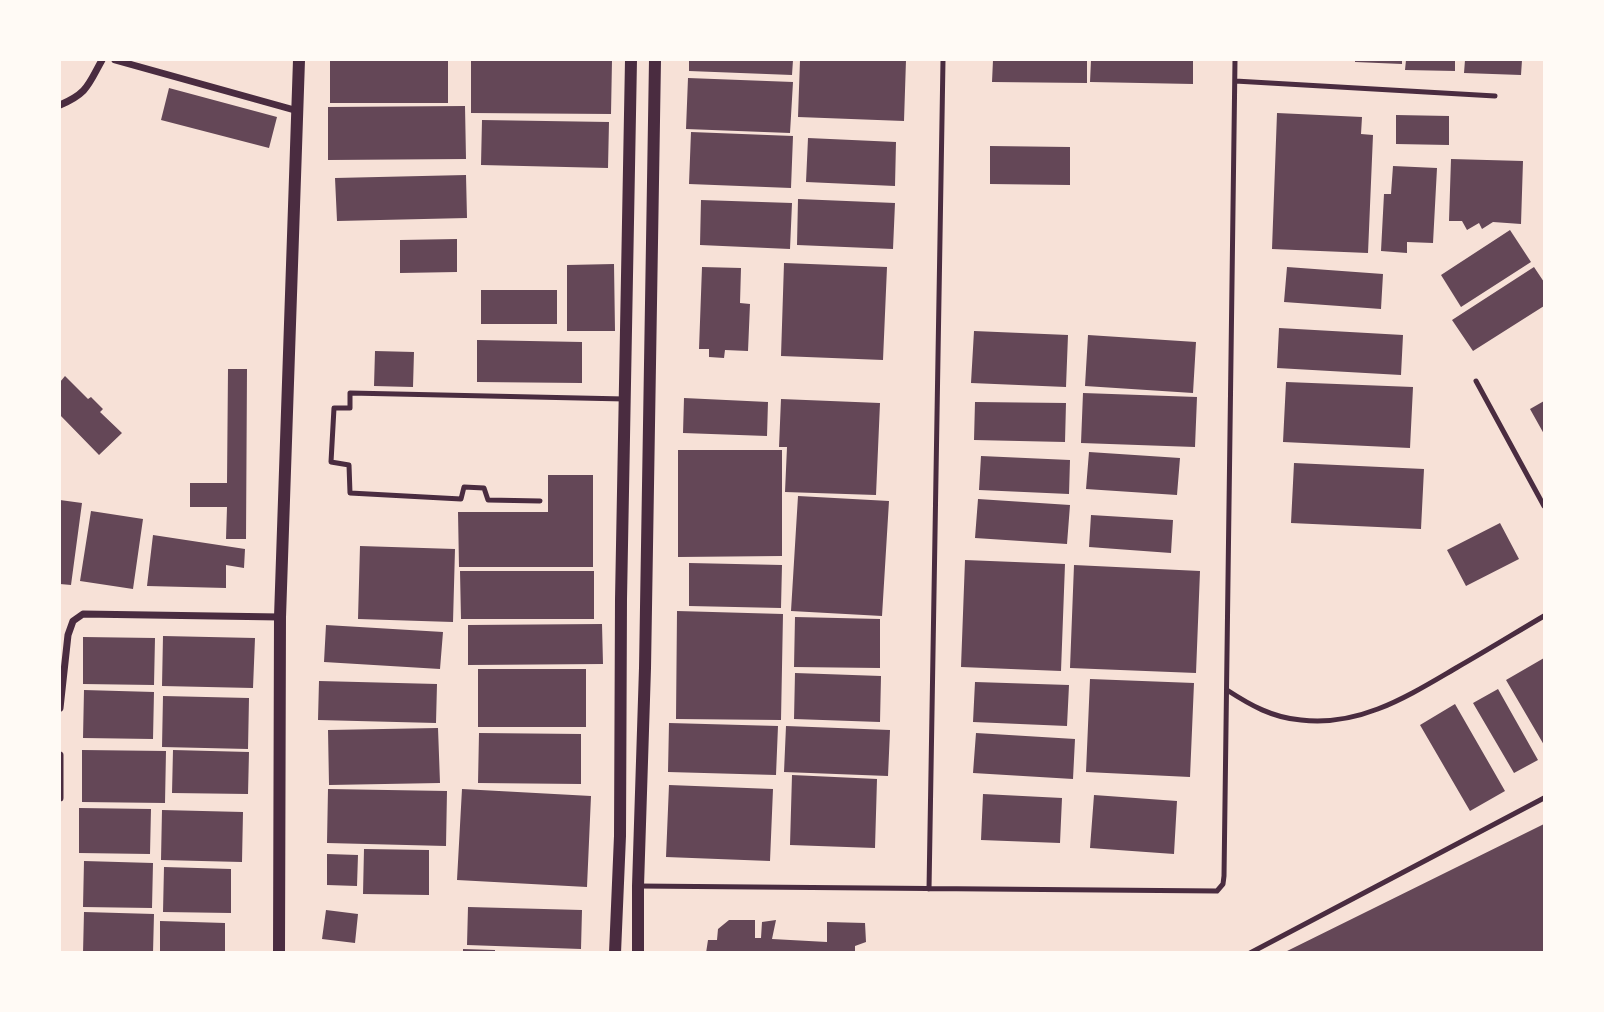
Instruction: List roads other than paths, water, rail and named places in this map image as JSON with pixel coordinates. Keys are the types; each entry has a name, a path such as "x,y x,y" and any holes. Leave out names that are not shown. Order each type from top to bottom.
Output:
{"street":[{"path":"60,105 84,91 102,60"},
{"path":"115,60 298,111"},
{"path":"279,953 280,617 299,60"},
{"path":"615,953 620,836 621,599 631,60"},
{"path":"638,953 655,60"},
{"path":"629,186 653,186"},
{"path":"60,708 68,635 72,621 83,614 280,617"},
{"path":"60,755 60,798"}],"lane":[{"path":"929,889 943,60"},
{"path":"638,886 1217,891 1223,884 1236,60"},
{"path":"1235,80 1495,96"},
{"path":"1476,381 1545,506"},
{"path":"540,501 488,500 484,488 464,487 461,499 350,493 349,465 331,462 334,408 350,408 350,393 625,399"},
{"path":"1227,690 1253,706 1275,715 1322,721 1350,717 1399,701 1545,616"},
{"path":"1250,953 1545,798"}]}
